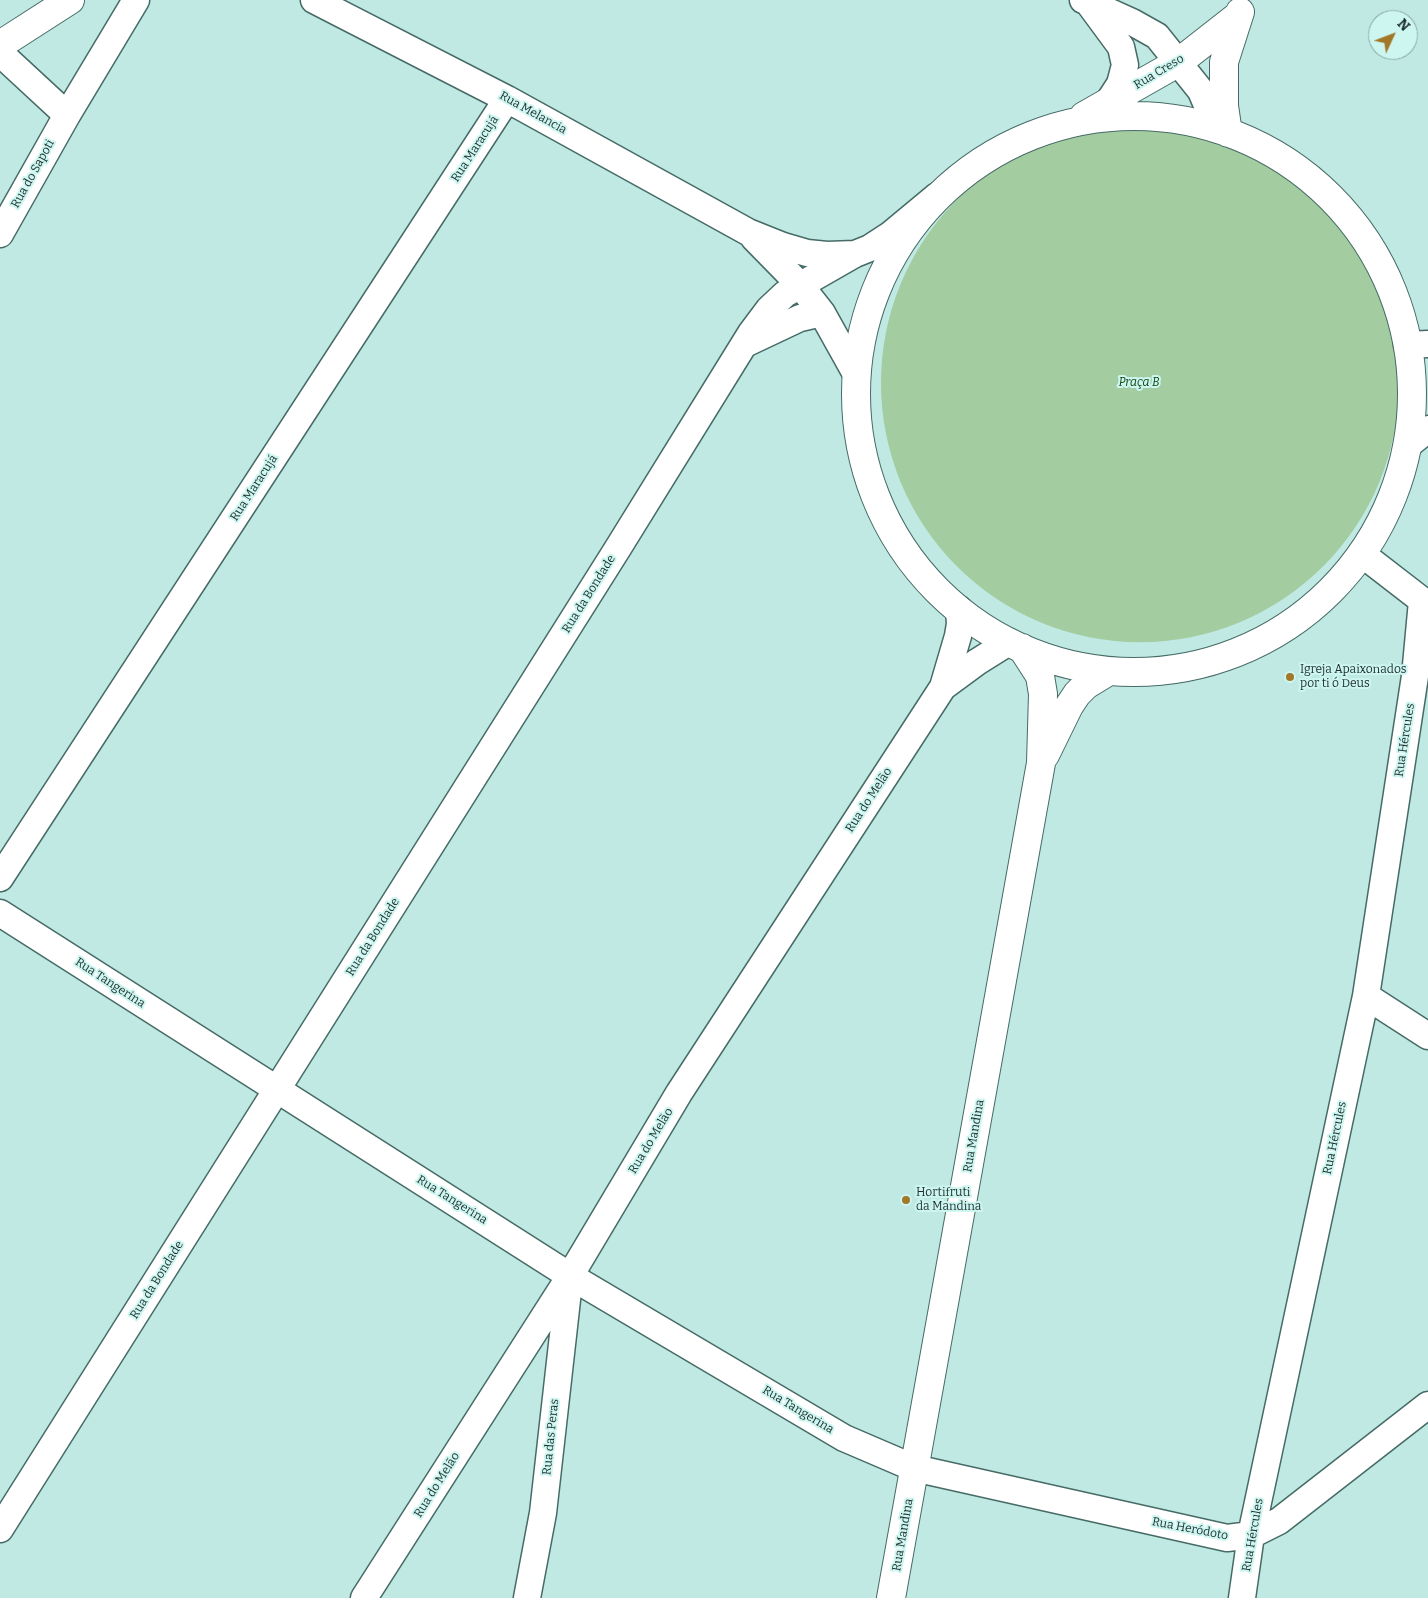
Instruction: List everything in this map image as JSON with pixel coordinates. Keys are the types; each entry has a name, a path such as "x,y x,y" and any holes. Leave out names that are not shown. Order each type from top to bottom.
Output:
{"street":[{"path":"0,45 70,0"},
{"name":"Rua do Sapoti","path":"0,234 67,115 136,0"},
{"name":"Rua Melancia","path":"314,0 507,98 748,232 807,253 827,255 855,254 870,248 890,235 937,196"},
{"path":"1085,1 1132,22 1157,36 1201,91 1223,131"},
{"path":"1085,1 1121,47 1125,65 1120,84 1109,101"},
{"name":"Rua Creso","path":"1074,122 1178,62 1242,7"},
{"name":"Rua Creso","path":"1223,131 1224,62 1242,7"},
{"path":"0,53 67,115"},
{"name":"Rua Maracujá","path":"0,878 507,98"},
{"path":"1122,116 1170,118 1223,131 1272,153 1311,181 1346,215 1374,254 1418,344 1412,395 1418,437 1391,502 1362,554 1342,580 1311,609 1276,634 1236,653 1195,666 1152,672 1109,671 1016,645 959,609 927,579 900,543 879,504 864,462 856,418 856,374 861,334 876,289 889,260 910,226 937,196 978,163 1024,137 1074,122 1122,116"},
{"name":"Rua Melancia","path":"748,232 800,284 822,313 856,374"},
{"name":"Rua da Bondade","path":"0,1530 745,344 769,309 785,294 855,254"},
{"path":"745,344 800,318 822,313"},
{"path":"1362,554 1425,603"},
{"name":"Rua Hércules","path":"1242,1598 1251,1535 1366,996 1422,666 1425,603"},
{"name":"Rua do Melão","path":"364,1598 570,1276 679,1093 943,687 958,636 960,624 959,609"},
{"name":"Rua do Melão","path":"943,687 977,662 1016,645"},
{"name":"Rua Mandina","path":"891,1598 1041,763 1043,694 1040,676 1016,645"},
{"name":"Rua Mandina","path":"1041,763 1069,706 1077,694 1086,685 1109,671"},
{"name":"Rua Tangerina","path":"0,913 570,1276 844,1438 914,1468"},
{"path":"1366,996 1428,1036"},
{"name":"Rua das Peras","path":"527,1598 543,1513 570,1276"},
{"name":"Rua Heródoto","path":"914,1468 1227,1538 1251,1535 1279,1521 1428,1404"}],"green space":[{"name":"Praça B","path":"1140,124 1190,129 1239,144 1284,168 1323,200 1355,239 1379,284 1394,333 1399,383 1394,433 1379,482 1355,527 1323,566 1284,598 1239,622 1190,637 1140,642 1090,637 1041,622 996,598 957,566 925,527 901,482 886,433 881,383 886,333 901,284 925,239 957,200 996,168 1041,144 1090,129"}],"place":[{"name":"Igreja Apaixonados por ti ó Deus","path":"1290,677"},
{"name":"Hortifruti da Mandina","path":"906,1200"}]}
